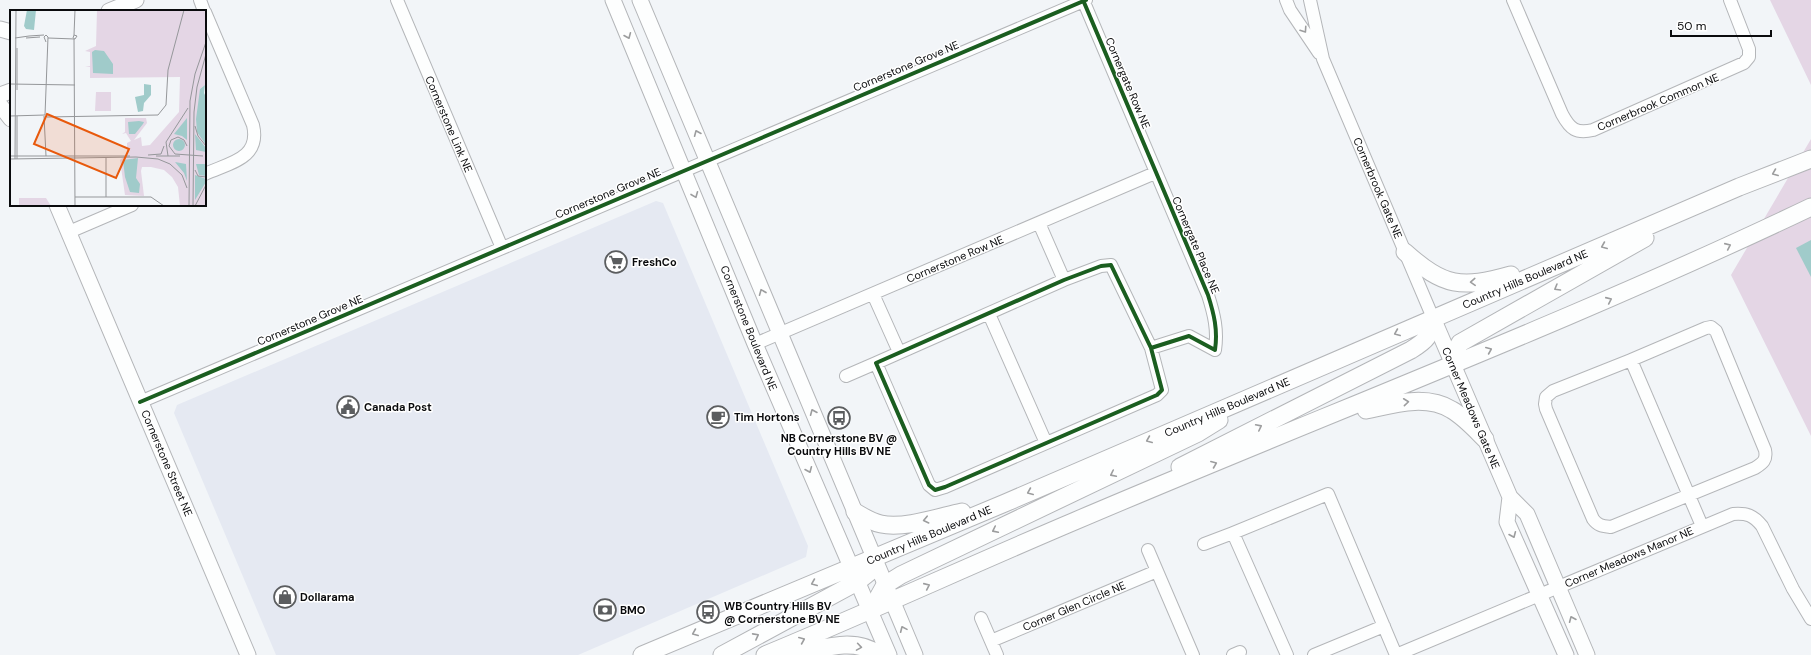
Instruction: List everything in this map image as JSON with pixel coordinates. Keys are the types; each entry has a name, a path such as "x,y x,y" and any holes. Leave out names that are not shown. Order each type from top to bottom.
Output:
{"main road":[{"name":"Country Hills Boulevard NE","path":"874,558 1433,318 1811,158"},
{"path":"766,655 870,612 1075,521 1327,418 1605,301 1811,207"},
{"path":"1454,365 1456,350 1460,343 1658,231 1686,210"},
{"path":"1405,252 1418,263 1442,279 1462,283 1488,282 1579,256"},
{"path":"1075,521 1411,350 1424,341 1431,333 1433,318"},
{"path":"870,612 885,585 901,575 1198,433 1283,383"},
{"path":"1327,418 1400,403 1418,401 1436,403 1463,417 1485,438"},
{"path":"855,512 872,522 883,525 915,523 1005,502"},
{"path":"642,655 854,575 872,570 874,558"},
{"path":"722,655 854,575"},
{"path":"793,655 843,645 867,648 879,655"}],"street":[{"path":"112,10 136,0"},
{"path":"200,0 204,10"},
{"name":"Cornerstone Link NE","path":"397,0 502,248"},
{"name":"Cornerstone Boulevard NE","path":"613,0 685,170 755,344 889,655"},
{"path":"640,0 915,655"},
{"name":"Cornerstone Grove NE","path":"140,402 1084,0"},
{"name":"Cornergate Row NE","path":"1084,0 1155,173"},
{"name":"Cornerbrook Gate NE","path":"1286,0 1290,10 1323,59"},
{"name":"Cornerbrook Gate NE","path":"1310,0 1323,59 1433,318"},
{"name":"Cornerbrook Common NE","path":"1513,0 1562,114 1572,129 1578,132 1592,130 1744,63 1749,57 1749,49 1730,0"},
{"path":"206,14 253,125 255,134 255,142 251,150 244,157 206,174"},
{"path":"0,95 10,91"},
{"path":"0,105 10,118"},
{"name":"Cornerstone Row NE","path":"755,344 1155,173"},
{"name":"Cornergate Place NE","path":"1151,348 1189,336 1215,350 1217,335 1216,324 1208,296 1155,173"},
{"name":"Cornerstone Street NE","path":"57,206 248,655"},
{"path":"69,232 130,206"},
{"path":"1039,223 1064,280"},
{"path":"846,376 1064,280 1101,266 1111,265 1151,348 1161,381 1162,390 1157,395 935,490 929,485 876,363"},
{"path":"873,294 899,352"},
{"path":"989,314 1046,443"},
{"name":"Corner Meadows Gate NE","path":"1433,318 1510,497 1528,514 1587,655"},
{"path":"1711,327 1716,331 1766,457 1764,462 1755,468 1688,494 1611,527 1602,526 1596,523 1593,519 1546,409 1546,397 1553,392 1631,360 1711,327"},
{"path":"1631,360 1702,526"},
{"path":"1204,544 1328,494 1396,655"},
{"name":"Corner Meadows Gate NE","path":"1510,497 1507,522 1566,655"},
{"name":"Corner Meadows Manor NE","path":"1396,655 1733,514 1745,513 1755,517 1762,526 1793,589 1811,619"},
{"path":"1233,533 1287,655"},
{"path":"1148,550 1193,655"},
{"name":"Corner Glen Circle NE","path":"991,641 1157,572"},
{"path":"981,618 997,655"},
{"path":"1314,655 1384,626"}],"shaded area":[{"path":"1770,0 1811,0 1811,85"},
{"path":"1811,139 1811,436 1731,275"},
{"path":"656,201 663,203 808,546 806,557 578,655 276,655 174,413 177,405"}],"water":[{"path":"1811,240 1811,277 1796,248"}],"cycle path":[{"path":"1083,0 1208,295 1215,322 1215,350 1189,336 1151,348 1111,265 1101,266 1064,280 876,363 929,485 935,490 1157,395 1162,390 1151,348"},
{"path":"140,402 1086,0"}],"place":[{"name":"FreshCo","path":"616,262"},
{"name":"Canada Post","path":"348,407"},
{"name":"Tim Hortons","path":"718,417"},
{"name":"NB Cornerstone BV @ Country Hills BV NE","path":"839,418"},
{"name":"Dollarama","path":"285,597"},
{"name":"BMO","path":"605,610"},
{"name":"WB Country Hills BV @ Cornerstone BV NE","path":"708,612"}]}
